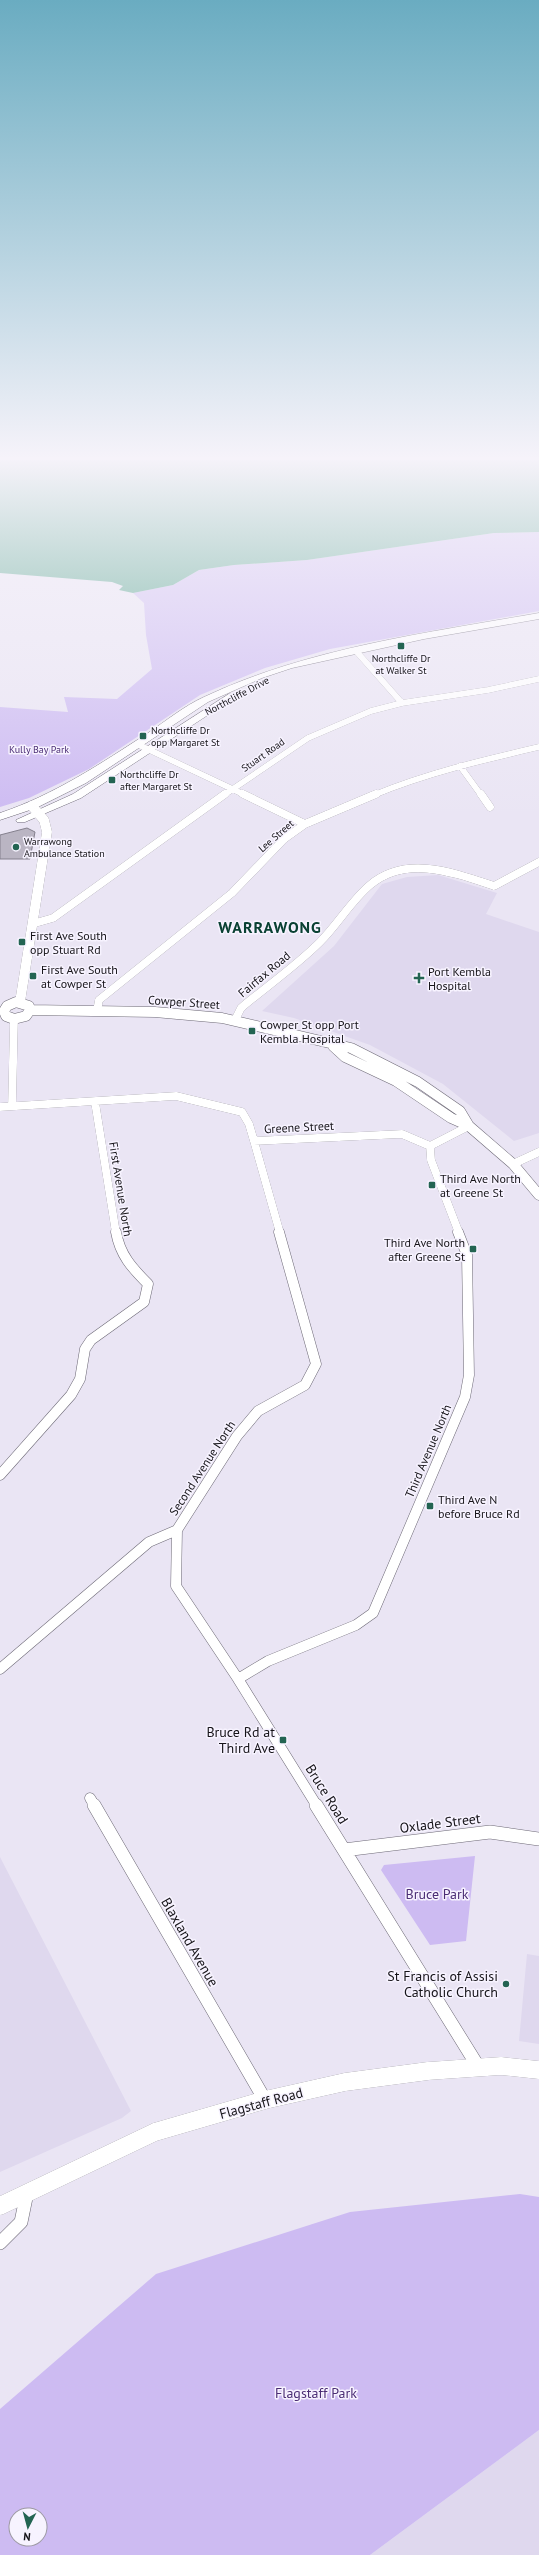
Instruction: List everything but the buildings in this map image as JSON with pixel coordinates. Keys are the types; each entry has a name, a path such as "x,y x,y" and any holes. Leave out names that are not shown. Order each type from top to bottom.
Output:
{"main road":[{"name":"Northcliffe Drive","path":"0,827 36,810 139,745 205,700 232,686 290,666 356,651 539,616"},
{"name":"Northcliffe Drive","path":"0,818 36,810 77,796 220,702 257,683 293,669 356,651"},
{"path":"20,1002 29,1006 30,1010 26,1016 7,1017 4,1011 4,1005 20,1002"},
{"name":"Cowper Street","path":"30,1010 155,1012 235,1020 290,1032 332,1046 350,1048 392,1068 418,1082 460,1111 469,1126"},
{"name":"Cowper Street","path":"332,1046 345,1057 364,1065 413,1091 451,1118 469,1126 513,1164 539,1195"},
{"path":"364,1065 392,1068 397,1076 411,1085 413,1091"},
{"name":"Flagstaff Road","path":"0,2206 155,2132 265,2100 345,2082 428,2070 501,2066 539,2070"}],"street":[{"path":"356,651 402,703"},
{"name":"Stuart Road","path":"32,924 45,922 53,918 233,789 308,738 338,723 402,703 488,690 539,679"},
{"path":"139,745 305,824"},
{"name":"Lee Street","path":"97,1011 99,1000 232,893 284,840 305,824 401,784 460,766 539,747"},
{"path":"460,766 490,807"},
{"path":"20,1002 47,832 44,820 36,810"},
{"name":"Fairfax Road","path":"235,1020 241,1008 320,941 371,884 382,876 393,871 437,869 494,886 539,862"},
{"path":"7,1017 12,1106"},
{"name":"Greene Street","path":"0,1107 176,1096 242,1112 250,1124 254,1141 402,1134 430,1146"},
{"name":"First Avenue North","path":"0,1475 71,1395 80,1379 85,1349 91,1340 144,1302 148,1284 128,1264 118,1245 95,1102"},
{"path":"430,1146 469,1126"},
{"name":"Second Avenue North","path":"0,1669 149,1542 177,1530 237,1436 258,1411 305,1385 316,1364 254,1141"},
{"name":"Third Avenue North","path":"238,1679 268,1661 356,1625 373,1613 465,1397 469,1375 468,1260 465,1248 431,1160 430,1146"},
{"path":"513,1164 539,1152"},
{"name":"Bruce Road","path":"177,1530 176,1586 238,1679 479,2068"},
{"name":"Blaxland Avenue","path":"90,1798 265,2100"},
{"name":"Oxlade Street","path":"344,1850 490,1832 539,1839"},
{"path":"0,2243 21,2225 26,2211 27,2193"}],"shaded area":[{"path":"78,579 183,579 173,585 133,593 119,590 123,586 112,582"},
{"name":"Port Kembla Hospital","path":"438,875 497,893 486,914 539,932 539,1133 514,1141 443,1084 370,1045 294,1018 262,1011 334,946 382,884 407,877"},
{"path":"0,1857 131,2111 122,2118 0,2172"},
{"path":"527,1954 539,1956 539,2044 519,2041"},
{"path":"539,2430 539,2555 370,2555"}],"green space":[{"name":"Kully Bay Park","path":"183,579 539,579 539,611 330,649 265,668 200,695 89,769 29,798 0,807 0,707 68,712 64,697 117,699 152,669 146,635 144,603 133,593 173,585"},
{"name":"Bruce Park","path":"475,1856 466,1941 430,1945 381,1870 384,1865"},
{"name":"Flagstaff Park","path":"520,2194 539,2197 539,2430 370,2555 0,2555 0,2409 156,2274 350,2212"}],"place":[{"name":"Northcliffe Dr at Walker St","path":"401,646"},
{"name":"Northcliffe Dr opp Margaret St","path":"143,736"},
{"name":"Northcliffe Dr after Margaret St","path":"112,780"},
{"name":"Warrawong Ambulance Station","path":"16,847"},
{"name":"First Ave South opp Stuart Rd","path":"22,942"},
{"name":"First Ave South at Cowper St","path":"33,976"},
{"name":"Port Kembla Hospital","path":"419,978"},
{"name":"Cowper St opp Port Kembla Hospital","path":"252,1031"},
{"name":"Third Ave North at Greene St","path":"432,1185"},
{"name":"Third Ave North after Greene St","path":"473,1249"},
{"name":"Third Ave N before Bruce Rd","path":"430,1506"},
{"name":"Bruce Rd at Third Ave","path":"283,1740"},
{"name":"St Francis of Assisi Catholic Church","path":"506,1984"}],"district":[{"name":"WARRAWONG","path":"270,927"}]}
